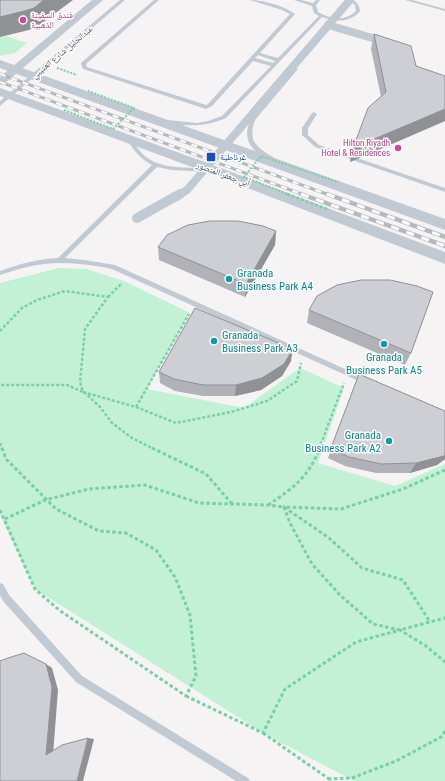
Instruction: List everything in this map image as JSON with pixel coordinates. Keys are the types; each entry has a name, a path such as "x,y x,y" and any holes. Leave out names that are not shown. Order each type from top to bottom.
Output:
{"street":[{"name":"عبدالجليل شارع العتيبي","path":"0,82 98,0"},
{"path":"138,218 187,190 328,25 352,0"},
{"path":"328,25 379,40 382,52"},
{"path":"0,64 445,225"},
{"name":"أبي جعفر المنصور","path":"3,97 130,139 445,258"}],"lane":[{"name":"عبدالجليل شارع العتيبي","path":"3,97 33,76 123,0"},
{"path":"157,0 83,64 85,68 206,107 210,105 293,14 252,0"},
{"path":"296,0 314,5"},
{"path":"314,5 318,0"},
{"path":"314,5 316,12 321,16 338,20 348,18 356,14 358,8 352,0"},
{"path":"407,0 445,10"},
{"path":"156,121 200,125 213,122 224,117 233,110 273,65 321,16"},
{"path":"287,168 254,148 249,136 250,127 253,120 338,20"},
{"path":"257,53 278,60"},
{"path":"252,59 273,65"},
{"path":"314,114 305,128 305,135 317,146 445,190"},
{"path":"130,139 140,155 154,166 216,171"},
{"path":"61,259 154,166"},
{"path":"0,273 33,263 61,259 88,261 113,267 368,383"},
{"path":"0,587 6,598 80,679 245,781"}],"path":[{"path":"64,110 113,129 134,108 88,91"},
{"path":"327,209 244,177 262,156 338,182"},
{"path":"130,275 108,297 85,329 80,382 83,392 100,407 112,423 132,438 206,474 233,505"},
{"path":"0,331 22,308 37,300 65,291 108,297"},
{"path":"136,407 195,304"},
{"path":"0,385 67,385 83,392 136,407 176,423 231,412 267,401 297,381 304,354"},
{"path":"268,505 296,486 314,463 347,373"},
{"path":"0,443 6,459 45,500 56,509 99,531 126,533 156,550 175,577 190,615 196,676 186,696"},
{"path":"5,520 45,500 89,489 145,485 199,503 342,509 403,489 445,470"},
{"path":"284,507 329,538 362,568 403,580 430,622"},
{"path":"284,507 290,523 312,564 340,595 373,624 400,630 426,646 445,662"},
{"path":"0,510 35,589 60,610 186,696 263,733 330,780 352,778 396,761 441,737 445,730"},
{"path":"263,733 285,689 356,642 445,618"}],"green space":[{"path":"6,36 27,43 15,53 0,56 0,37"},
{"path":"59,268 86,269 124,281 190,313 147,389 244,408 300,368 344,388 318,463 395,486 445,464 445,781 354,781 263,733 35,589 0,515 0,283"}],"building":[{"path":"0,0 44,0 34,8 0,17"},
{"path":"374,34 411,46 416,66 445,76 445,109 353,148 368,108 386,92"},
{"name":"Granada Business Park A4","path":"210,221 238,221 263,226 276,231 246,284 158,247 167,235 188,225"},
{"name":"Granada Business Park A5","path":"361,280 390,280 417,286 433,292 411,353 309,310 317,296 337,285"},
{"name":"Granada Business Park A3","path":"195,308 293,349 284,364 262,378 236,385 203,385 174,379 159,372"},
{"name":"Granada Business Park A2","path":"359,374 445,411 445,455 416,463 381,464 349,457 331,448"},
{"path":"24,653 46,664 52,687 46,755 62,745 88,738 77,781 0,781 0,661"}],"railway":[{"path":"0,74 329,195"},
{"path":"0,82 304,195"},
{"path":"301,194 445,246"},
{"path":"327,194 445,237"}],"place":[{"name":"فندق السفينة الذهبية","path":"23,20"},
{"name":"Hilton Riyadh Hotel & Residences","path":"398,148"},
{"name":"غرناطية","path":"211,157"},
{"name":"Granada Business Park A4","path":"229,279"},
{"name":"Granada Business Park A3","path":"214,341"},
{"name":"Granada Business Park A5","path":"384,344"},
{"name":"Granada Business Park A2","path":"389,441"}]}
